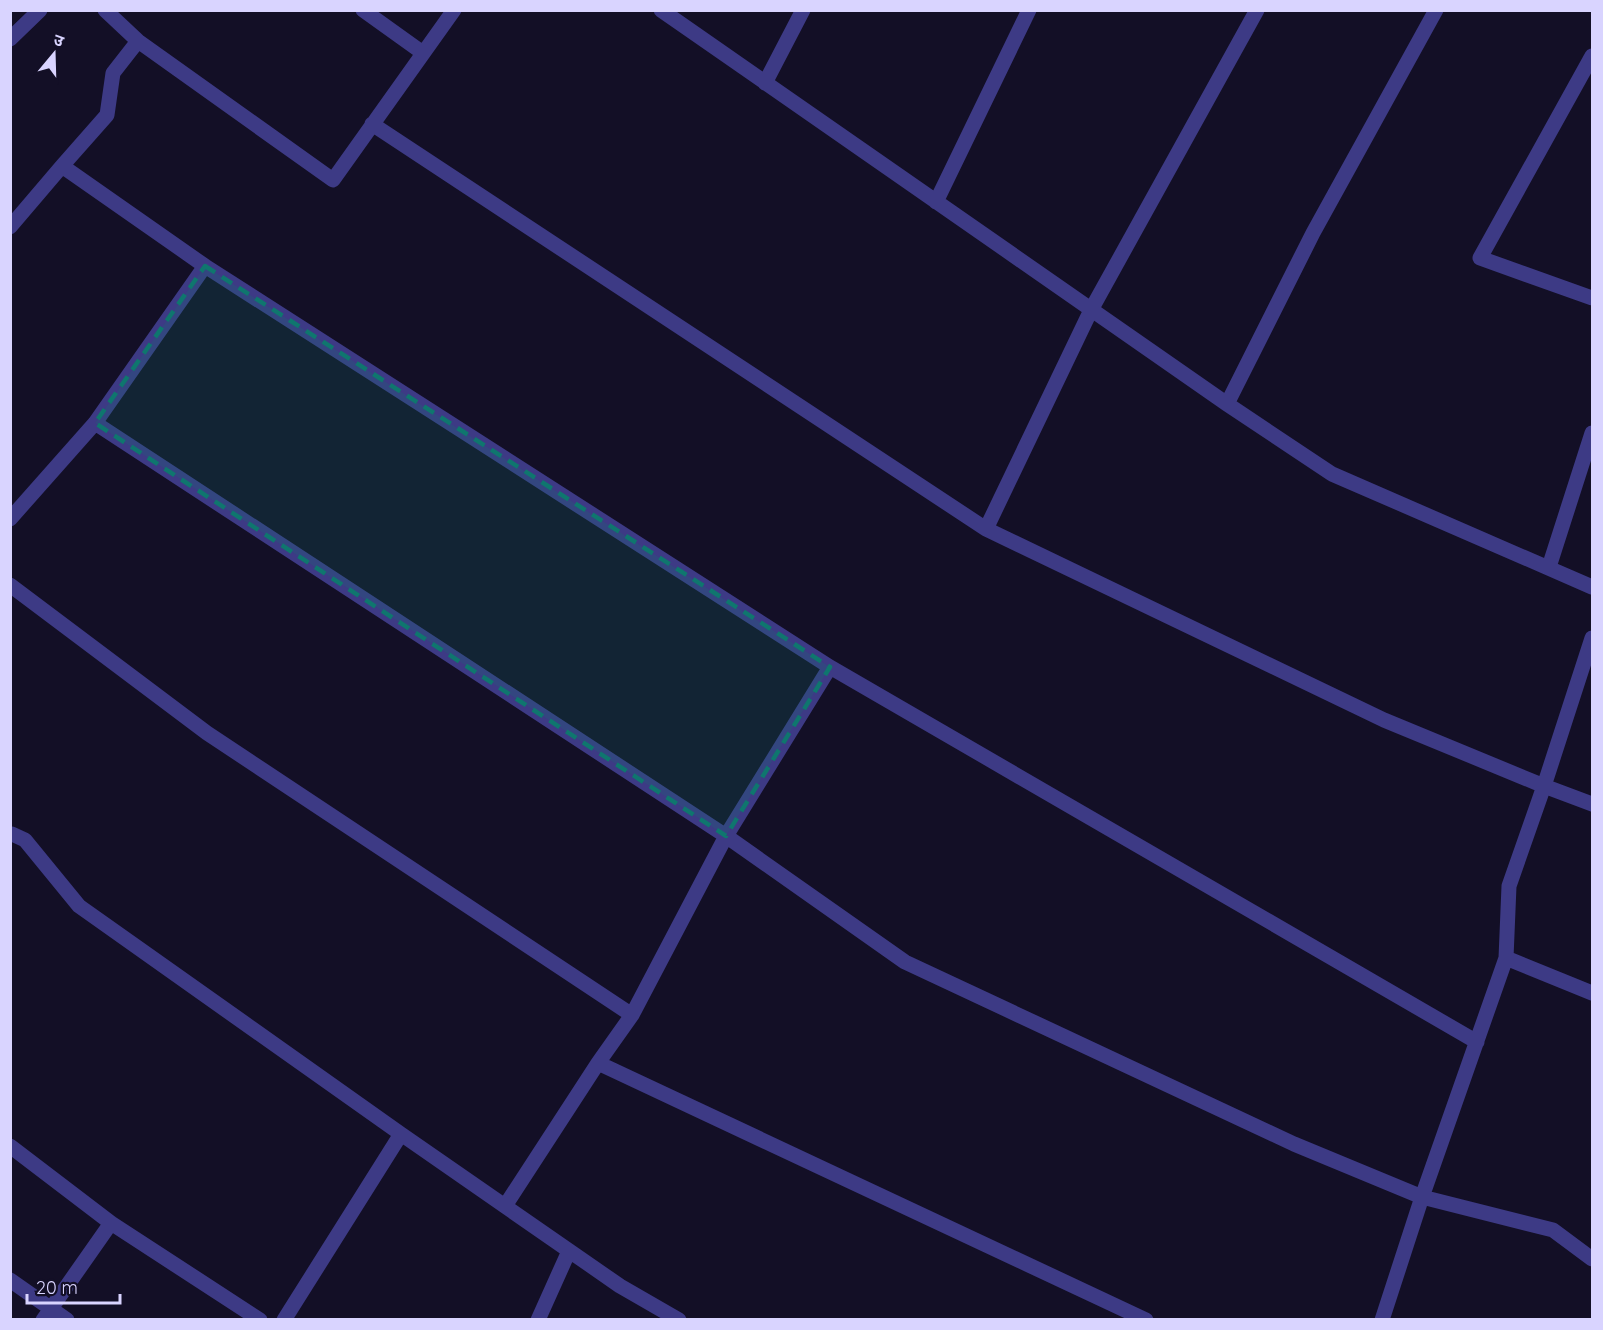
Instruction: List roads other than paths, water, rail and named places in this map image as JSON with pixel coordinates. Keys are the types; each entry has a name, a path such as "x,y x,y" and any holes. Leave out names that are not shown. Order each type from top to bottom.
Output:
{"street":[{"path":"10,39 40,10"},
{"path":"105,10 138,41 333,180 454,10"},
{"path":"363,10 423,53"},
{"path":"661,10 1091,310 1332,474 1593,587"},
{"path":"765,83 803,10"},
{"path":"936,202 1029,10"},
{"path":"986,529 1091,310 1257,10"},
{"path":"1227,404 1313,233 1436,10"},
{"path":"10,227 107,115 113,73 138,41"},
{"path":"1592,58 1480,258 1593,298"},
{"path":"372,124 986,529 1384,720 1593,804"},
{"path":"62,166 206,266 830,667 1477,1042"},
{"path":"10,519 95,423 206,266"},
{"path":"95,423 726,836 905,962 1294,1144 1422,1197 1553,1230 1593,1259"},
{"path":"1550,567 1593,433"},
{"path":"10,585 207,733 632,1015"},
{"path":"1382,1320 1422,1197 1506,958 1509,886 1593,638"},
{"path":"505,1206 632,1015 726,836 830,667"},
{"path":"10,835 25,840 79,906 569,1251 620,1286 679,1320"},
{"path":"1506,958 1593,993"},
{"path":"598,1063 1146,1320"},
{"path":"284,1320 402,1134"},
{"path":"10,1146 111,1223 260,1320"},
{"path":"47,1314 111,1223"},
{"path":"538,1320 569,1251"},
{"path":"10,1280 47,1314 67,1320"}]}
